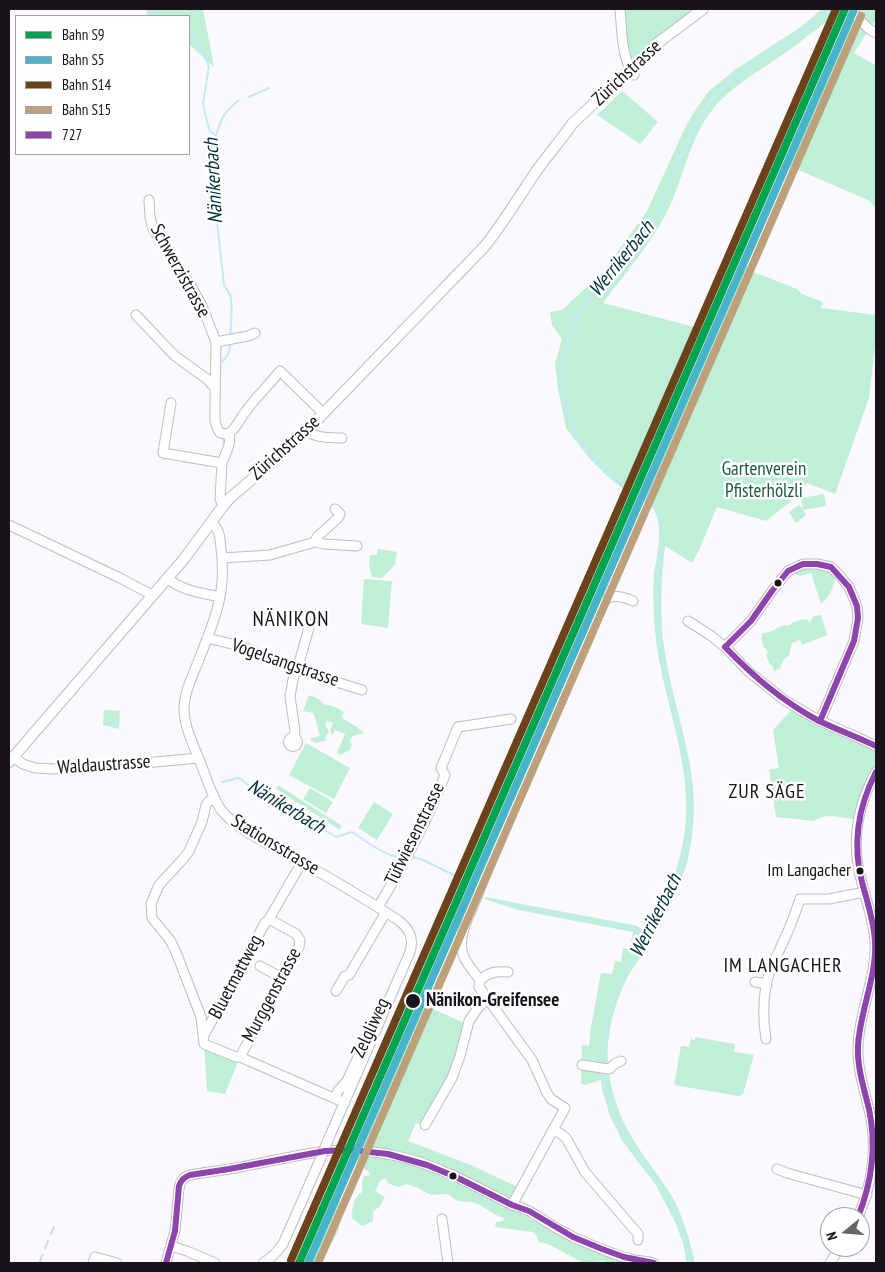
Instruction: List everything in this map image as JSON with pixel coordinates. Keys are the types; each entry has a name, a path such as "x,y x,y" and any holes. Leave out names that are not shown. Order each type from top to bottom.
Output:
{"main road":[{"name":"Zürichstrasse","path":"11,759 184,559 223,506 323,414 485,246 563,137 576,127 632,72 692,21 699,12"}],"street":[{"path":"620,9 625,56 632,72"},
{"path":"848,9 869,29 876,33"},
{"name":"Schwerzistrasse","path":"149,200 153,229 190,284 202,306 216,342 214,408 217,428 220,432 229,434"},
{"path":"136,315 175,356 207,379 215,388"},
{"name":"Schwerzistrasse","path":"216,342 255,333"},
{"path":"223,506 220,499 222,459 227,454 229,434 233,431 245,411 280,371 323,414"},
{"path":"171,403 163,453 222,463"},
{"path":"306,430 316,436 342,438"},
{"path":"315,542 317,537 338,518 340,514 335,509"},
{"name":"Stationsstrasse","path":"211,522 218,530 223,579 215,618 189,685 184,708 187,727 214,798 222,811 241,828 302,862 402,923 408,930 412,940 407,960"},
{"path":"9,525 152,595"},
{"path":"222,558 270,555 315,542 357,546"},
{"path":"725,647 751,621 788,571 803,564 831,567 849,587 857,606 858,618 854,641 820,721"},
{"path":"167,578 186,590 220,597"},
{"path":"480,980 464,957 461,946 463,931 478,896 480,886 599,608 612,597 623,596 633,601"},
{"path":"688,621 725,647 748,672 794,707 876,746"},
{"path":"294,738 295,732 290,696 310,624"},
{"name":"Vogelsangstrasse","path":"208,638 249,649 296,670 362,690"},
{"name":"Tüfwiesenstrasse","path":"382,910 425,822 444,775 442,768 458,727 511,718"},
{"name":"Waldaustrasse","path":"11,759 35,768 53,769 199,758"},
{"path":"862,1207 872,1176 875,1136 858,1060 860,1031 875,953 872,924 857,859 856,842 862,802 876,772"},
{"path":"214,798 206,805 202,822 189,851 157,888 150,912 152,918 170,940 176,952 199,1011 204,1040 236,1057 240,1056 345,1103"},
{"name":"Bluetmattweg","path":"204,1040 265,923 302,862"},
{"path":"766,1039 764,1000 767,984 772,965 784,941 800,899 829,899 864,892"},
{"path":"336,991 345,976 349,976 382,910"},
{"name":"Murggenstrasse","path":"240,1056 299,947 300,940 296,934 269,919"},
{"name":"Zelgliweg","path":"334,1098 347,1081 399,967 404,960 407,960"},
{"path":"263,1263 277,1252 283,1244 407,960"},
{"path":"260,966 282,978"},
{"path":"508,972 493,972 484,976 480,980 479,988 532,1060 551,1099 565,1108 512,1205"},
{"path":"755,982 767,984"},
{"path":"425,1125 452,1078 469,1021 487,999"},
{"path":"582,1065 609,1070 616,1063 620,1062"},
{"path":"554,1130 566,1138 585,1172 638,1234 638,1240"},
{"path":"166,1263 176,1222 178,1189 184,1177 325,1151 363,1151 398,1156 428,1165 512,1205 520,1206 552,1226 595,1246 636,1261 642,1260 654,1263"},
{"path":"778,1169 867,1195"},
{"path":"442,1219 448,1263"},
{"path":"171,1246 215,1263"},
{"path":"93,1263 95,1257 116,1263"}],"green space":[{"path":"146,9 203,9 214,67 190,45 190,15 147,15"},
{"path":"620,9 702,9 630,69"},
{"path":"822,9 836,9 823,24 738,85 721,100 704,121 697,134 665,216 643,250 603,303 702,329 628,493 590,459 566,428 555,364 562,339 552,325 550,312 562,310 603,272 647,211 684,130 709,91 736,69 801,27"},
{"name":"Gartenverein Pfisterhölzli","path":"852,9 876,9 876,20 854,53 875,65 876,63 876,206 873,206 870,201 787,165 746,263 748,270 797,289 802,294 823,302 821,308 876,315 876,336 869,398 835,494 807,483 789,503 766,521 717,507 692,563 665,546 661,600 663,640 693,783 694,816 692,838 688,859 670,906 655,935 631,971 615,1008 609,1034 608,1061 613,1093 625,1125 673,1198 680,1214 689,1238 695,1263 687,1263 683,1243 676,1224 656,1185 623,1142 610,1116 601,1080 585,1085 581,1084 582,1045 589,1046 601,973 612,974 615,961 621,962 623,948 629,949 633,932 518,910 485,899 485,897 633,925 646,932 662,905 674,878 682,849 686,818 686,792 683,766 656,639 653,589 659,544 658,521 650,505 641,500 605,581 608,585 541,730 603,580"},
{"path":"622,91 658,122 640,144 597,115"},
{"path":"824,494 826,506 803,510 806,515 796,523 789,512 799,505 803,509 801,498"},
{"path":"378,549 397,552 395,565 382,578 372,577 369,565 370,555 377,555"},
{"path":"821,567 836,578 830,594 821,604 811,573 800,576 794,573 802,568"},
{"path":"364,579 392,581 388,628 361,624"},
{"path":"821,615 827,635 802,645 800,640 792,643 789,656 783,661 781,668 774,671 766,655 768,654 766,648 764,648 761,634 802,619 810,622 814,616"},
{"path":"309,695 319,699 323,704 333,706 344,712 342,718 364,733 353,736 350,740 352,745 350,750 340,755 337,753 345,734 335,730 332,735 330,730 333,723 327,721 325,726 329,734 325,739 327,740 316,743 309,739 320,736 313,713 303,711"},
{"path":"794,707 876,746 876,772 858,820 835,816 819,818 814,821 776,817 769,770 779,768 773,730"},
{"path":"104,710 120,711 119,729 103,725"},
{"path":"306,743 350,768 334,799 289,775"},
{"path":"278,785 342,826 340,830 276,789"},
{"path":"310,788 333,802 326,813 303,799"},
{"path":"374,802 393,814 377,840 358,828"},
{"path":"423,1004 468,1025 460,1056 425,1125 416,1123 408,1141 471,1165 522,1189 512,1205 525,1215 537,1222 625,1257 622,1263 582,1262 548,1244 539,1242 533,1232 495,1227 496,1222 503,1221 504,1218 474,1202 460,1201 448,1194 431,1195 407,1184 398,1187 388,1183 385,1178 380,1181 375,1191 385,1197 380,1206 373,1212 373,1221 362,1226 352,1218 354,1203 362,1192 364,1176 370,1175 368,1171 353,1162"},
{"path":"695,1037 735,1044 734,1052 754,1055 743,1094 739,1096 674,1085 681,1046 689,1047 691,1039 695,1040"},
{"path":"204,1044 240,1057 225,1094 207,1091"},
{"path":"340,1194 339,1229 321,1263 309,1263"}],"waterway":[{"name":"Nänikerbach","path":"156,9 159,15"},
{"name":"Werrikerbach","path":"633,489 609,473 590,454 576,432 567,408 563,383 565,357 572,330 584,305 639,244 652,224 664,201 689,137 706,107 737,75 803,31 829,9"},
{"name":"Nänikerbach","path":"190,30 209,66 203,104 210,131 216,136 212,188 224,285 231,298 230,337"},
{"path":"249,97 269,88"},
{"path":"216,136 224,116 239,100"},
{"name":"Nänikerbach","path":"219,363 228,354 230,343"},
{"name":"Nänikerbach","path":"223,439 224,446"},
{"name":"Werrikerbach","path":"603,1064 605,1030 613,997 622,976 664,911 683,863 689,824 690,794 688,771 666,679 659,638 657,581 662,530 657,509 640,493"},
{"name":"Nänikerbach","path":"222,782 238,778 263,798 283,804 336,837 352,832 382,851 401,858"},
{"name":"Nänikerbach","path":"412,857 421,859 460,878"},
{"name":"Nänikerbach","path":"497,900 591,920"},
{"name":"Nänikerbach","path":"601,922 635,928 648,937"},
{"name":"Werrikerbach","path":"603,1071 610,1101 621,1128 669,1200 680,1226 691,1263"}],"railway":[{"path":"39,1263 56,1222"}],"rail line":[{"name":"S14","path":"291,1260 836,9"},
{"name":"S9","path":"299,1263 845,9"},
{"name":"S5","path":"308,1263 853,12"},
{"name":"S15","path":"318,1263 861,16"}],"transit line":[{"name":"727","path":"725,647 751,621 788,571 803,564 831,567 849,587 857,606 858,618 854,641 820,721"},
{"name":"727","path":"725,647 758,678 793,705 819,721 876,746"},
{"name":"727","path":"862,1207 870,1177 873,1137 860,1070 858,1046 859,1033 871,981 875,941 872,919 859,868 857,839 861,812 876,772"},
{"name":"727","path":"166,1263 175,1231 179,1186 186,1177 325,1151 352,1150 388,1154 427,1165 512,1205 529,1211 573,1237 624,1257 654,1263"}],"place":[{"name":"Im Langacher","path":"860,871"},
{"name":"Nänikon-Greifensee","path":"413,1001"}],"district":[{"name":"NÄNIKON","path":"291,620"},
{"name":"ZUR SÄGE","path":"767,792"},
{"name":"IM LANGACHER","path":"783,966"}]}
